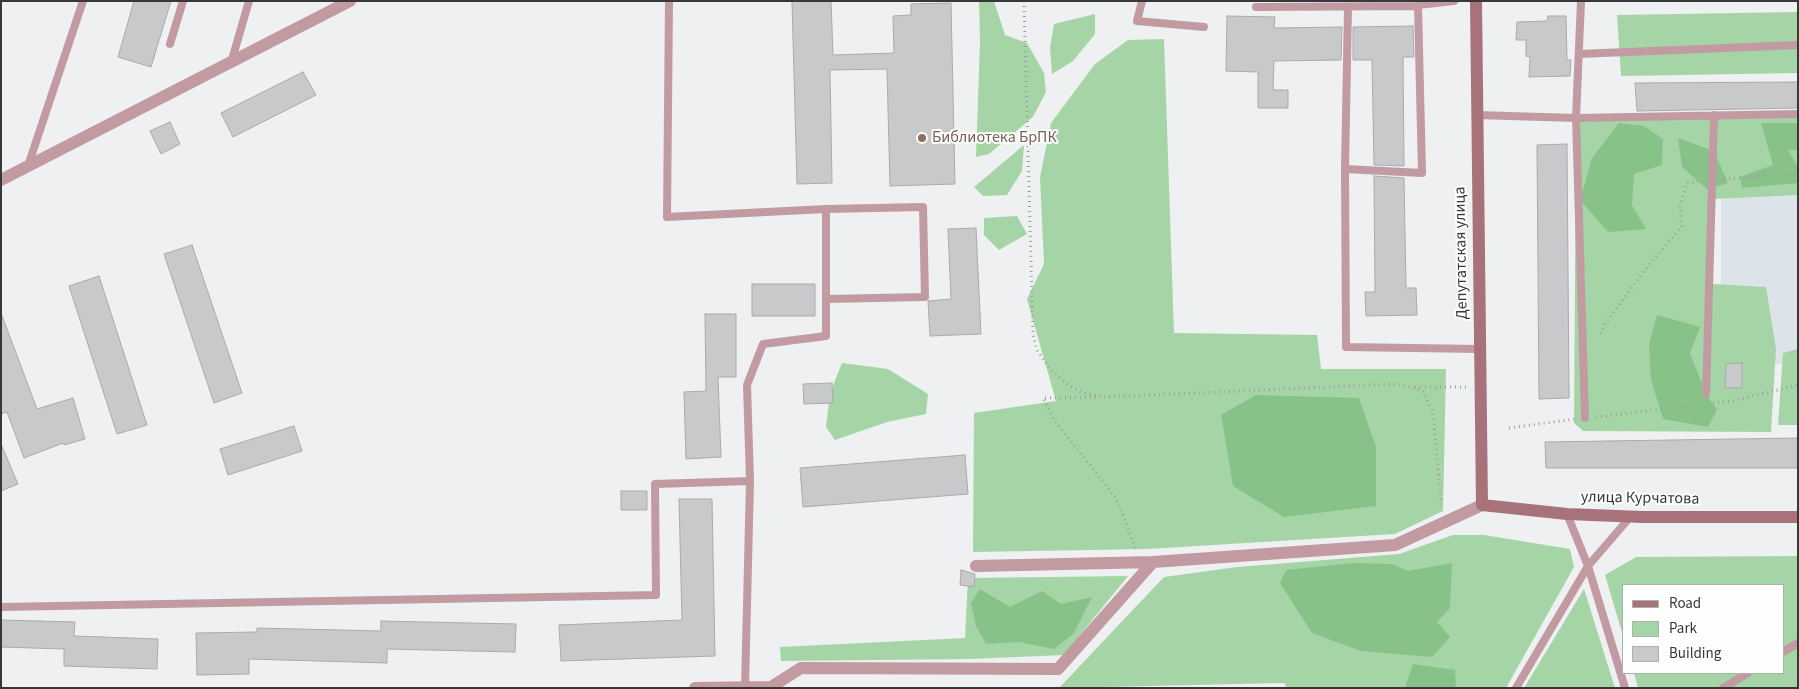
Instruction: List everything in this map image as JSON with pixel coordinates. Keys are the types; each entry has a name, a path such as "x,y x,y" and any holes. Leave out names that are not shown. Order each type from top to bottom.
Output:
{"street":[{"path":"1,180 350,1"},
{"name":"Депутатская улица","path":"1476,1 1479,387 1482,505"},
{"path":"976,566 1147,562 1395,545 1482,505"},
{"name":"улица Курчатова","path":"1482,505 1567,514 1798,516"},
{"path":"695,688 771,687 801,668 1058,669 1147,562"}],"lane":[{"path":"28,166 83,1"},
{"path":"170,44 184,1"},
{"path":"231,62 249,1"},
{"path":"669,1 667,217 826,209 923,207 925,298 826,299"},
{"path":"1142,1 1137,20 1204,27"},
{"path":"1256,7 1348,8 1418,6 1454,1"},
{"path":"1581,1 1576,118 1585,418"},
{"path":"1345,169 1422,173 1418,6"},
{"path":"1348,8 1345,169 1346,347 1479,349"},
{"path":"1579,54 1798,45"},
{"path":"1476,115 1576,118 1798,114"},
{"path":"1706,394 1714,115"},
{"path":"745,687 750,481 747,385 763,344 826,336 826,209"},
{"path":"1,607 656,596 655,484 750,481"},
{"path":"1567,514 1588,566 1625,688"},
{"path":"1516,688 1588,566 1631,516"},
{"path":"1784,651 1798,643"},
{"path":"1723,688 1746,674"}],"path":[{"path":"1024,1 1032,335 1037,350 1050,369 1060,378 1082,393 1105,397"},
{"path":"1723,179 1798,174"},
{"path":"1601,334 1605,324 1621,302 1682,226 1680,206 1687,183 1705,181"},
{"path":"1147,562 1116,498 1054,420 1042,398 1105,397 1393,384 1412,387 1479,387"},
{"path":"1509,428 1732,401 1798,385"},
{"path":"1412,387 1423,392 1433,412 1441,502"}],"shaded area":[{"path":"1798,191 1798,364 1721,365 1721,192"}],"green space":[{"path":"979,1 994,1 1005,35 1027,43 1044,73 1046,92 1033,117 989,154 976,157 980,42"},
{"path":"1798,12 1798,73 1621,76 1617,15"},
{"path":"1095,14 1095,34 1073,61 1052,74 1050,48 1054,24"},
{"path":"1164,39 1174,333 1317,335 1321,369 1446,369 1443,511 1395,534 1147,549 973,552 974,413 1056,401 1027,299 1044,264 1040,177 1051,123 1095,64 1128,40"},
{"path":"1798,116 1798,195 1713,199 1712,284 1766,287 1776,349 1771,432 1583,431 1574,423 1576,118"},
{"path":"1619,123 1644,126 1663,139 1662,165 1634,174 1632,205 1646,229 1608,232 1580,200 1592,158"},
{"path":"1761,123 1798,123 1798,150 1788,150 1798,167 1798,183 1742,188 1740,177 1773,165"},
{"path":"1678,138 1714,151 1728,183 1707,189 1682,167"},
{"path":"1024,145 1022,171 1007,195 983,196 974,187"},
{"path":"1017,216 1027,234 999,250 984,235 984,218"},
{"path":"1657,315 1700,327 1690,353 1706,394 1717,410 1708,427 1663,419 1651,380 1649,344"},
{"path":"1798,349 1798,425 1778,425 1783,353"},
{"path":"842,363 888,369 928,394 926,414 887,422 835,440 826,427 830,393"},
{"path":"1256,395 1359,398 1376,447 1376,506 1284,517 1233,486 1221,415"},
{"path":"1453,535 1484,535 1570,549 1574,567 1506,688 1287,688 1284,683 1059,688 1164,577 1237,567 1399,554"},
{"path":"1798,556 1798,688 1638,688 1634,674 1784,674 1784,584 1622,584 1622,633 1605,575 1636,557"},
{"path":"1353,563 1392,564 1408,571 1452,563 1450,608 1437,622 1450,637 1432,657 1361,651 1312,633 1280,583 1286,570"},
{"path":"1128,576 1064,655 969,659 781,661 780,647 965,638 968,578"},
{"path":"980,589 1010,607 1042,591 1061,604 1092,597 1074,633 1054,649 1019,642 986,644 976,626 971,603"},
{"path":"1584,589 1615,688 1524,688"},
{"path":"1413,664 1455,670 1456,688 1405,688"}],"building":[{"path":"134,1 171,1 151,67 118,57"},
{"path":"792,1 831,1 833,55 894,53 893,16 911,15 911,4 951,3 955,184 890,186 887,69 830,70 832,183 797,184"},
{"path":"1227,16 1275,17 1274,28 1342,27 1341,60 1274,61 1273,90 1288,90 1288,108 1258,108 1258,72 1226,71"},
{"path":"1548,16 1566,16 1567,60 1571,60 1570,76 1529,77 1530,57 1526,56 1526,40 1516,40 1517,22 1547,21"},
{"path":"1413,26 1414,57 1403,57 1404,166 1374,165 1372,60 1353,60 1353,27"},
{"path":"303,72 316,95 233,137 221,113"},
{"path":"1798,82 1798,108 1637,111 1635,83"},
{"path":"170,122 180,144 161,154 150,131"},
{"path":"1567,144 1569,398 1539,399 1537,145"},
{"path":"1374,176 1404,178 1406,288 1416,288 1417,315 1366,316 1365,292 1375,292"},
{"path":"976,228 981,334 930,336 928,301 951,299 948,229"},
{"path":"192,245 242,393 214,403 164,254"},
{"path":"99,276 147,425 117,434 69,286"},
{"path":"752,284 815,284 815,316 752,316"},
{"path":"1,313 37,409 73,398 85,439 64,445 63,443 24,458 7,412 1,414"},
{"path":"705,314 736,314 736,377 718,377 721,457 686,459 684,392 706,391"},
{"path":"1742,363 1742,388 1725,388 1726,364"},
{"path":"832,383 833,403 804,404 803,384"},
{"path":"294,426 302,451 228,475 220,449"},
{"path":"1798,438 1798,468 1546,468 1545,442"},
{"path":"1,444 18,484 1,491"},
{"path":"965,455 968,494 803,507 800,468"},
{"path":"621,491 647,491 647,510 621,510"},
{"path":"679,499 712,499 715,656 561,661 559,625 682,620"},
{"path":"961,570 975,574 974,587 960,585"},
{"path":"1,620 75,622 74,636 158,639 157,669 64,666 64,649 1,647"},
{"path":"381,621 516,624 515,652 387,649 387,663 249,659 249,674 197,675 196,633 257,632 257,628 381,631"}],"place":[{"name":"Библиотека БрПК","path":"922,138"}]}
